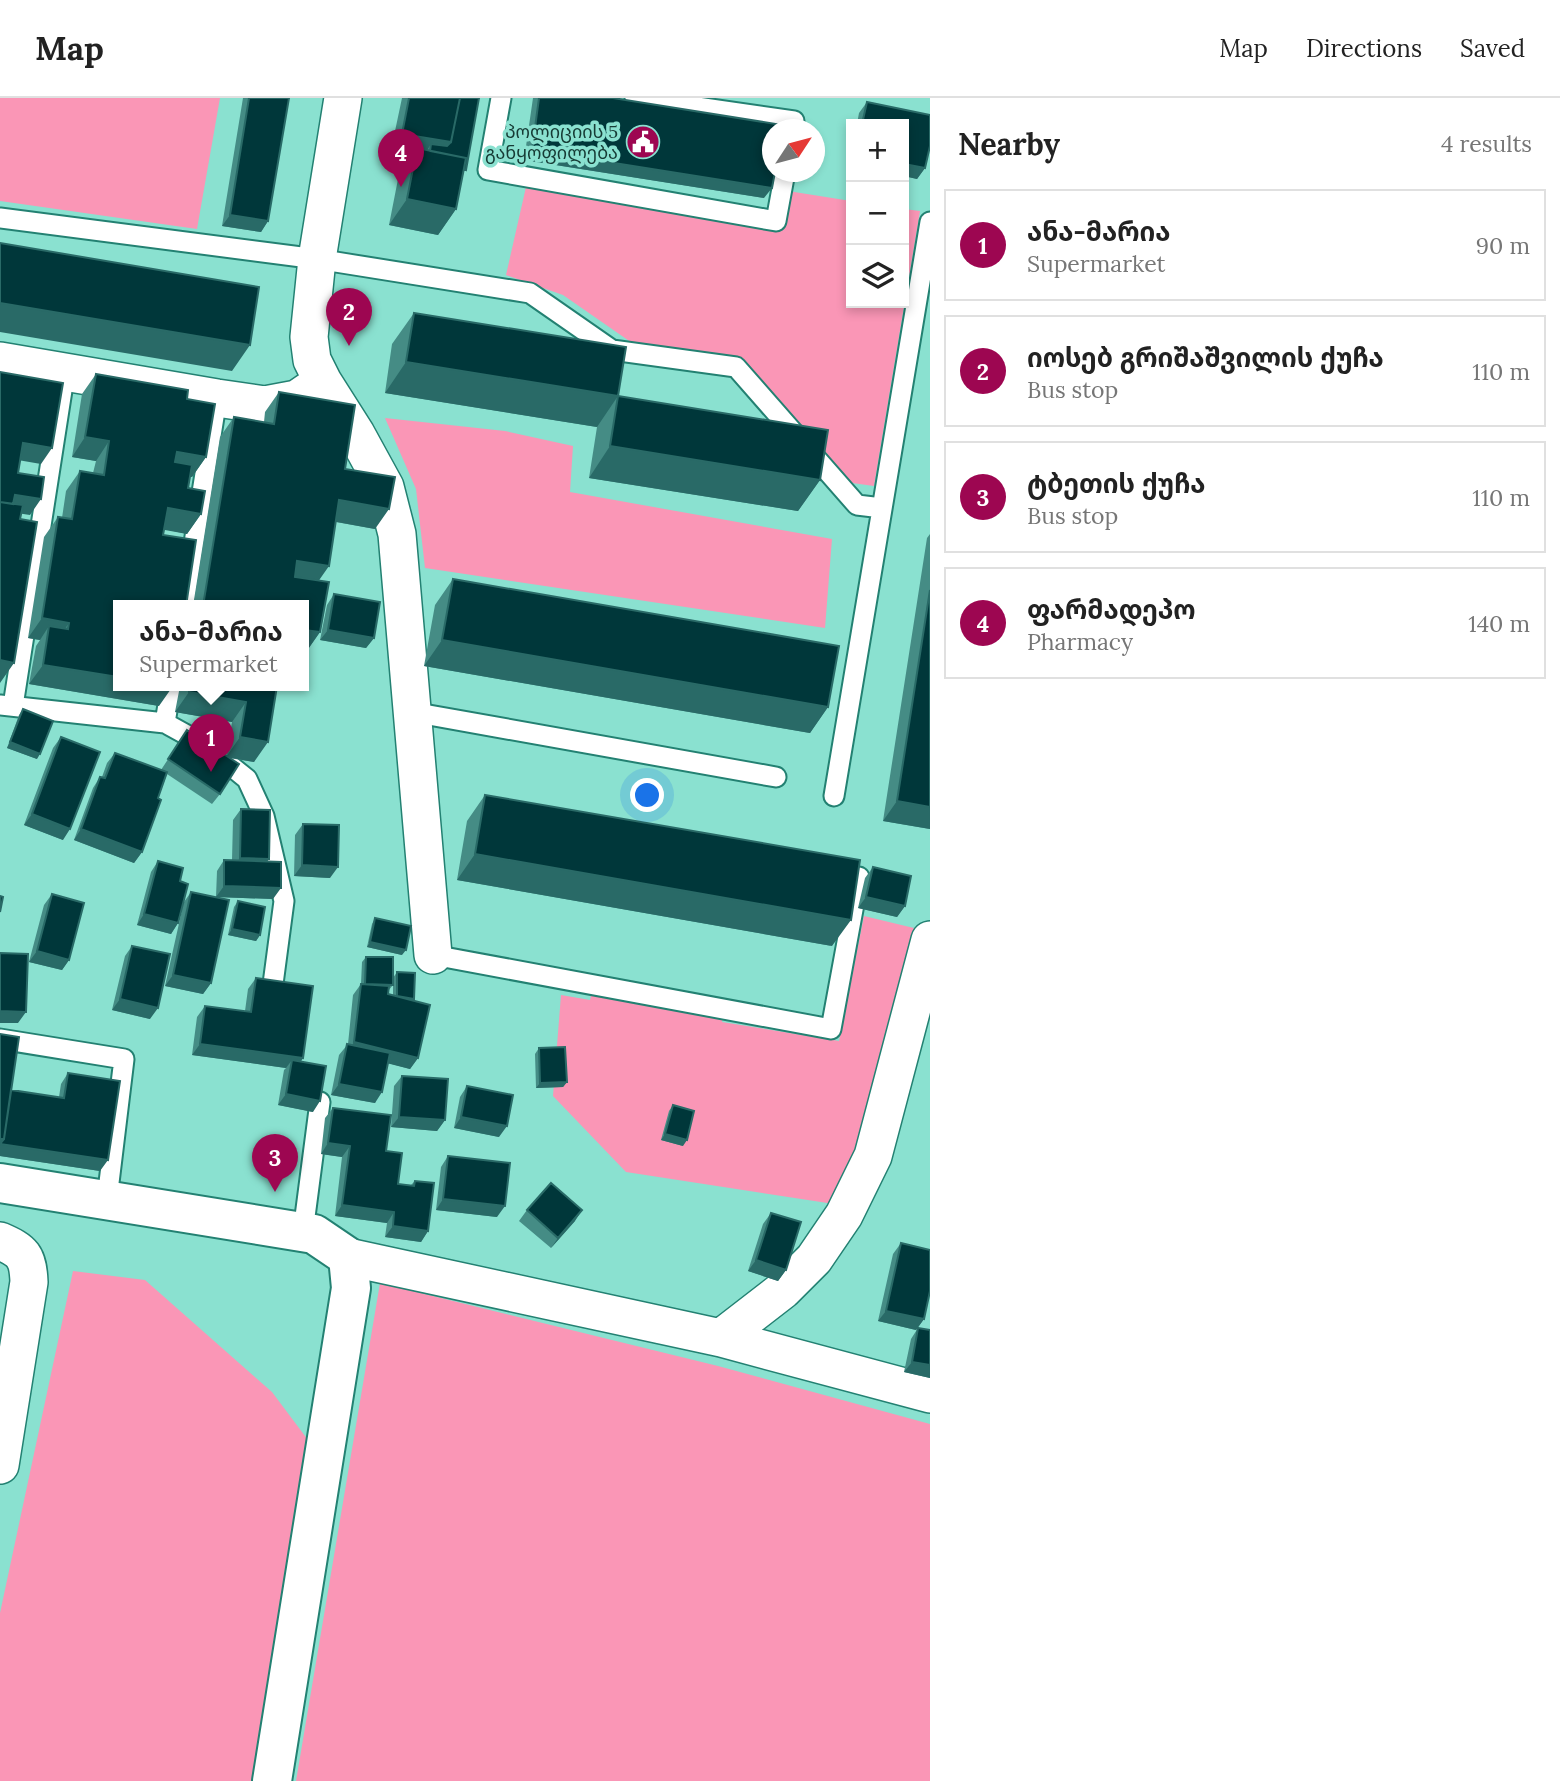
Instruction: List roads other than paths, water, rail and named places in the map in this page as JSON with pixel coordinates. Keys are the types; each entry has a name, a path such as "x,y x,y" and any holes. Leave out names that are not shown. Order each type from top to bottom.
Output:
{"street":[{"path":"343,98 317,259 309,337 312,360 323,382 385,487 397,534 433,955"},
{"path":"0,361 265,405 297,399 323,382"},
{"path":"721,1338 814,1259 844,1215 873,1156 930,940"},
{"path":"0,1182 314,1234 348,1257 721,1338 930,1394"},
{"path":"0,1241 19,1250 28,1264 29,1282 10,1331 0,1465"},
{"path":"272,1781 351,1288 348,1257"}],"lane":[{"path":"500,98 488,170 776,221 783,182"},
{"path":"635,98 780,119"},
{"path":"0,218 317,259 530,293 612,350 736,367 857,505 882,508"},
{"path":"834,796 930,222"},
{"path":"65,371 6,705 165,723 205,745 247,779 264,816 284,901 273,984"},
{"path":"185,600 217,398"},
{"path":"165,723 170,691"},
{"path":"412,712 776,777"},
{"path":"433,955 831,1029 859,877"},
{"path":"0,1039 124,1059 107,1199"},
{"path":"303,1232 320,1102"}],"place":[{"name":"პოლიციის 5 განყოფილება","path":"643,142"},
{"name":"ფარმადეპო","path":"401,187"},
{"name":"იოსებ გრიშაშვილის ქუჩა","path":"349,346"},
{"name":"ანა-მარია","path":"211,772"},
{"name":"ტბეთის ქუჩა","path":"275,1192"}]}
